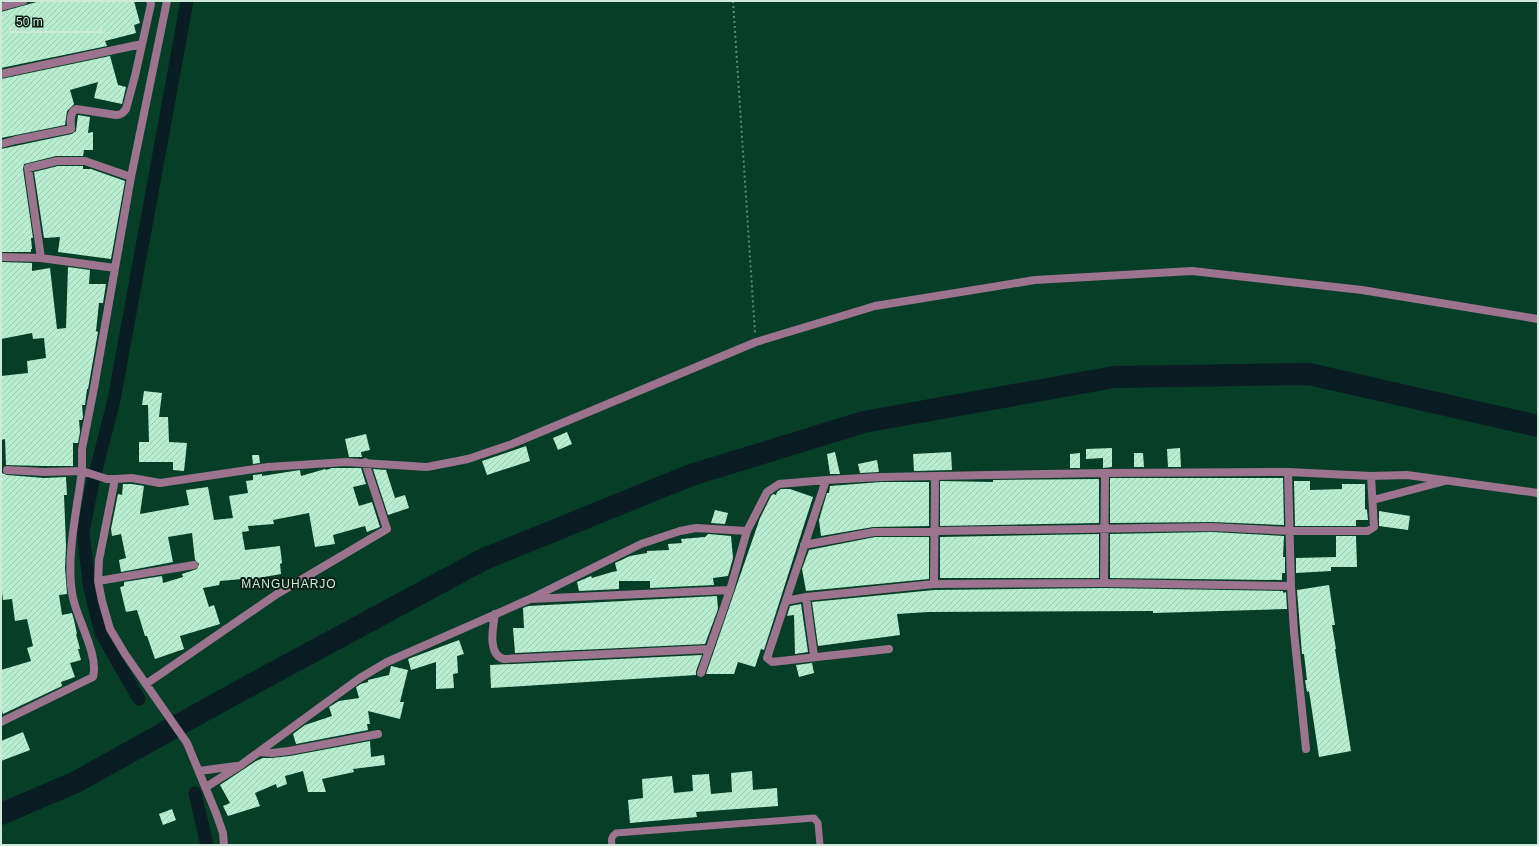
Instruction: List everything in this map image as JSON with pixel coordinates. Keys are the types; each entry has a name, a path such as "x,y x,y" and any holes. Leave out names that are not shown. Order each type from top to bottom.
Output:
{"street":[{"path":"1,7 23,1"},
{"path":"1,144 71,129 71,114 76,109 120,115 126,109 135,76 150,3 166,5 131,177 82,449 85,472 70,563 73,598 94,659 95,672 93,677 1,722"},
{"path":"1,74 142,44"},
{"path":"41,258 28,168 57,161 85,162 131,177"},
{"path":"1,257 41,258 115,268"},
{"path":"7,470 85,472 111,479 132,478 160,483 268,467 346,462 427,467 468,459 512,444 756,342 874,306 1035,280 1192,271 1362,290 1538,319"},
{"path":"146,684 277,594 387,529 365,462"},
{"path":"1288,472 1291,586 1294,632 1306,749"},
{"path":"701,673 730,590 747,531 767,492 779,484 826,480 935,477 1105,473 1288,472 1371,476 1407,475 1538,493"},
{"path":"1104,583 1105,473"},
{"path":"804,545 874,532 1212,527 1290,532 1368,531 1372,530 1374,527 1371,476"},
{"path":"934,584 935,477"},
{"path":"111,479 99,560 98,581 110,629 186,742 200,771 223,833 224,845"},
{"path":"826,480 767,658 772,662 814,656 889,649"},
{"path":"1372,500 1450,480"},
{"path":"206,787 241,765 355,682 387,662 530,599 641,544 680,531 696,528 747,531"},
{"path":"98,581 194,565"},
{"path":"786,601 806,597 934,584 1104,583 1291,586"},
{"path":"530,599 730,590"},
{"path":"806,597 814,656"},
{"path":"495,614 492,631 494,654 499,658 504,659 709,649"},
{"path":"259,752 272,753 289,751 378,734"},
{"path":"200,771 241,765"}],"lane":[{"path":"612,845 611,840 616,833 814,818 818,822 820,845"}],"path":[{"path":"733,1 756,342"}],"building":[{"path":"40,1 134,1 140,23 134,25 136,33 105,41 107,46 1,68 1,12"},
{"path":"110,56 118,85 126,87 122,104 94,98 98,82 70,90 74,104 67,111 65,125 1,138 1,79"},
{"path":"78,115 90,117 88,133 93,132 93,150 84,150 83,156 56,156 24,164 23,169 33,238 31,238 32,249 31,252 1,252 1,149 72,134 76,131"},
{"path":"58,166 83,166 83,169 91,169 125,181 111,259 58,252 60,237 44,238 34,172"},
{"path":"1,262 32,263 32,271 50,268 57,329 66,328 68,267 90,270 89,284 106,284 103,303 99,303 96,331 98,332 85,405 82,405 83,417 82,420 79,420 80,432 78,443 73,443 73,466 6,465 5,439 1,440 1,376 28,373 27,361 46,358 44,338 33,339 32,333 1,339"},
{"path":"144,391 162,393 159,417 168,417 169,442 187,443 184,471 173,470 173,462 139,462 139,442 149,442 148,405 142,405"},
{"path":"567,432 572,444 558,450 553,438"},
{"path":"366,434 370,450 361,452 362,457 349,457 345,439"},
{"path":"526,446 530,461 487,475 482,461"},
{"path":"1112,448 1112,467 1103,468 1103,458 1086,459 1086,449"},
{"path":"1180,448 1181,467 1168,467 1167,449"},
{"path":"835,452 840,474 830,474 827,454"},
{"path":"951,452 952,470 914,471 913,454"},
{"path":"1080,453 1080,468 1070,468 1070,454"},
{"path":"1134,453 1143,453 1144,467 1134,467"},
{"path":"252,455 259,455 260,463 253,464"},
{"path":"877,460 879,472 860,473 858,464"},
{"path":"1,467 2,473 7,475 44,478 66,477 67,495 64,495 66,546 65,568 67,594 59,595 62,615 72,613 81,660 70,663 75,677 61,682 62,686 3,714 1,709 1,670 31,661 27,648 33,646 27,619 15,621 12,599 3,600 1,584"},
{"path":"332,468 361,468 366,484 353,487 359,506 372,502 380,527 367,532 365,526 333,535 335,544 315,547 309,513 273,520 274,524 248,526 249,531 242,532 245,550 280,546 282,563 280,564 281,574 242,581 242,579 220,581 219,585 203,588 209,607 214,605 220,624 180,636 184,649 155,659 147,636 145,636 137,610 126,612 120,587 124,586 124,582 162,576 163,583 183,577 182,574 197,569 199,564 195,560 192,533 168,537 173,562 121,572 119,560 126,558 121,534 112,536 111,529 118,494 122,495 123,484 144,486 140,514 189,505 186,490 208,487 214,520 233,518 229,496 248,493 246,481 253,480 253,475 262,474 262,476 300,470 301,476"},
{"path":"373,469 386,470 395,498 405,495 409,508 388,515"},
{"path":"1110,478 1283,478 1284,525 1212,522 1110,523"},
{"path":"1099,479 1099,523 940,526 940,481 993,482 993,480"},
{"path":"1294,481 1310,481 1310,490 1342,489 1342,484 1365,484 1365,509 1367,510 1368,520 1356,520 1356,526 1295,526"},
{"path":"881,482 929,482 929,526 873,527 821,536 819,520 827,493 829,493 830,486"},
{"path":"781,489 790,489 813,497 764,650 761,649 755,667 738,662 734,674 706,674 760,518 771,496 773,494 776,495"},
{"path":"715,510 728,513 725,524 711,523"},
{"path":"1379,511 1410,516 1408,530 1379,526"},
{"path":"1212,532 1284,536 1283,557 1285,557 1285,573 1282,573 1282,580 1110,578 1110,534"},
{"path":"708,534 731,536 733,558 728,576 713,578 714,585 650,588 650,581 619,581 619,589 579,591 577,582 591,576 592,578 617,571 615,563 630,556 647,553 647,551 669,550 668,544 682,543 681,539 705,537"},
{"path":"1099,534 1099,578 940,578 940,537"},
{"path":"1336,536 1356,536 1357,567 1331,567 1331,571 1296,573 1296,558 1336,557"},
{"path":"875,537 929,537 929,579 806,591 802,569 809,550"},
{"path":"1329,585 1335,625 1332,625 1335,649 1351,751 1319,757 1309,691 1307,692 1305,680 1307,680 1304,654 1302,654 1297,590"},
{"path":"1104,588 1283,591 1283,593 1286,592 1287,609 1153,613 1153,611 928,612 897,614 900,635 818,646 812,602 934,590"},
{"path":"717,596 718,609 705,644 515,653 513,628 524,628 523,608 528,606"},
{"path":"801,604 808,652 795,654 794,615 787,616 790,606"},
{"path":"459,640 464,654 457,656 458,673 453,674 454,688 436,689 436,662 411,670 408,659"},
{"path":"702,655 696,675 491,688 490,665"},
{"path":"812,663 814,673 799,677 796,665"},
{"path":"391,666 408,670 400,702 404,702 400,719 368,711 370,724 367,724 368,730 296,744 293,734 305,725 332,716 329,707 339,701 359,698 356,687 368,682 368,680 389,675"},
{"path":"23,732 30,750 1,761 1,741"},
{"path":"370,741 371,757 384,755 385,765 353,769 354,772 322,779 326,792 308,792 303,771 285,776 287,784 277,788 276,784 255,793 260,806 228,816 223,806 230,803 220,785 256,761 263,758 290,756"},
{"path":"752,771 753,790 777,788 778,806 696,812 697,817 630,823 628,800 643,798 642,779 672,776 674,793 693,791 692,775 709,774 711,794 732,792 731,773"},
{"path":"172,809 176,820 163,825 159,814"}],"waterway":[{"path":"139,699 101,633 90,589 83,533 92,486 114,400 187,1"},
{"path":"1,814 76,782 236,693 484,559 691,475 864,422 1114,377 1309,374 1538,426"},
{"path":"195,793 207,845"}],"district":[{"name":"MANGUHARJO","path":"289,584"}]}
